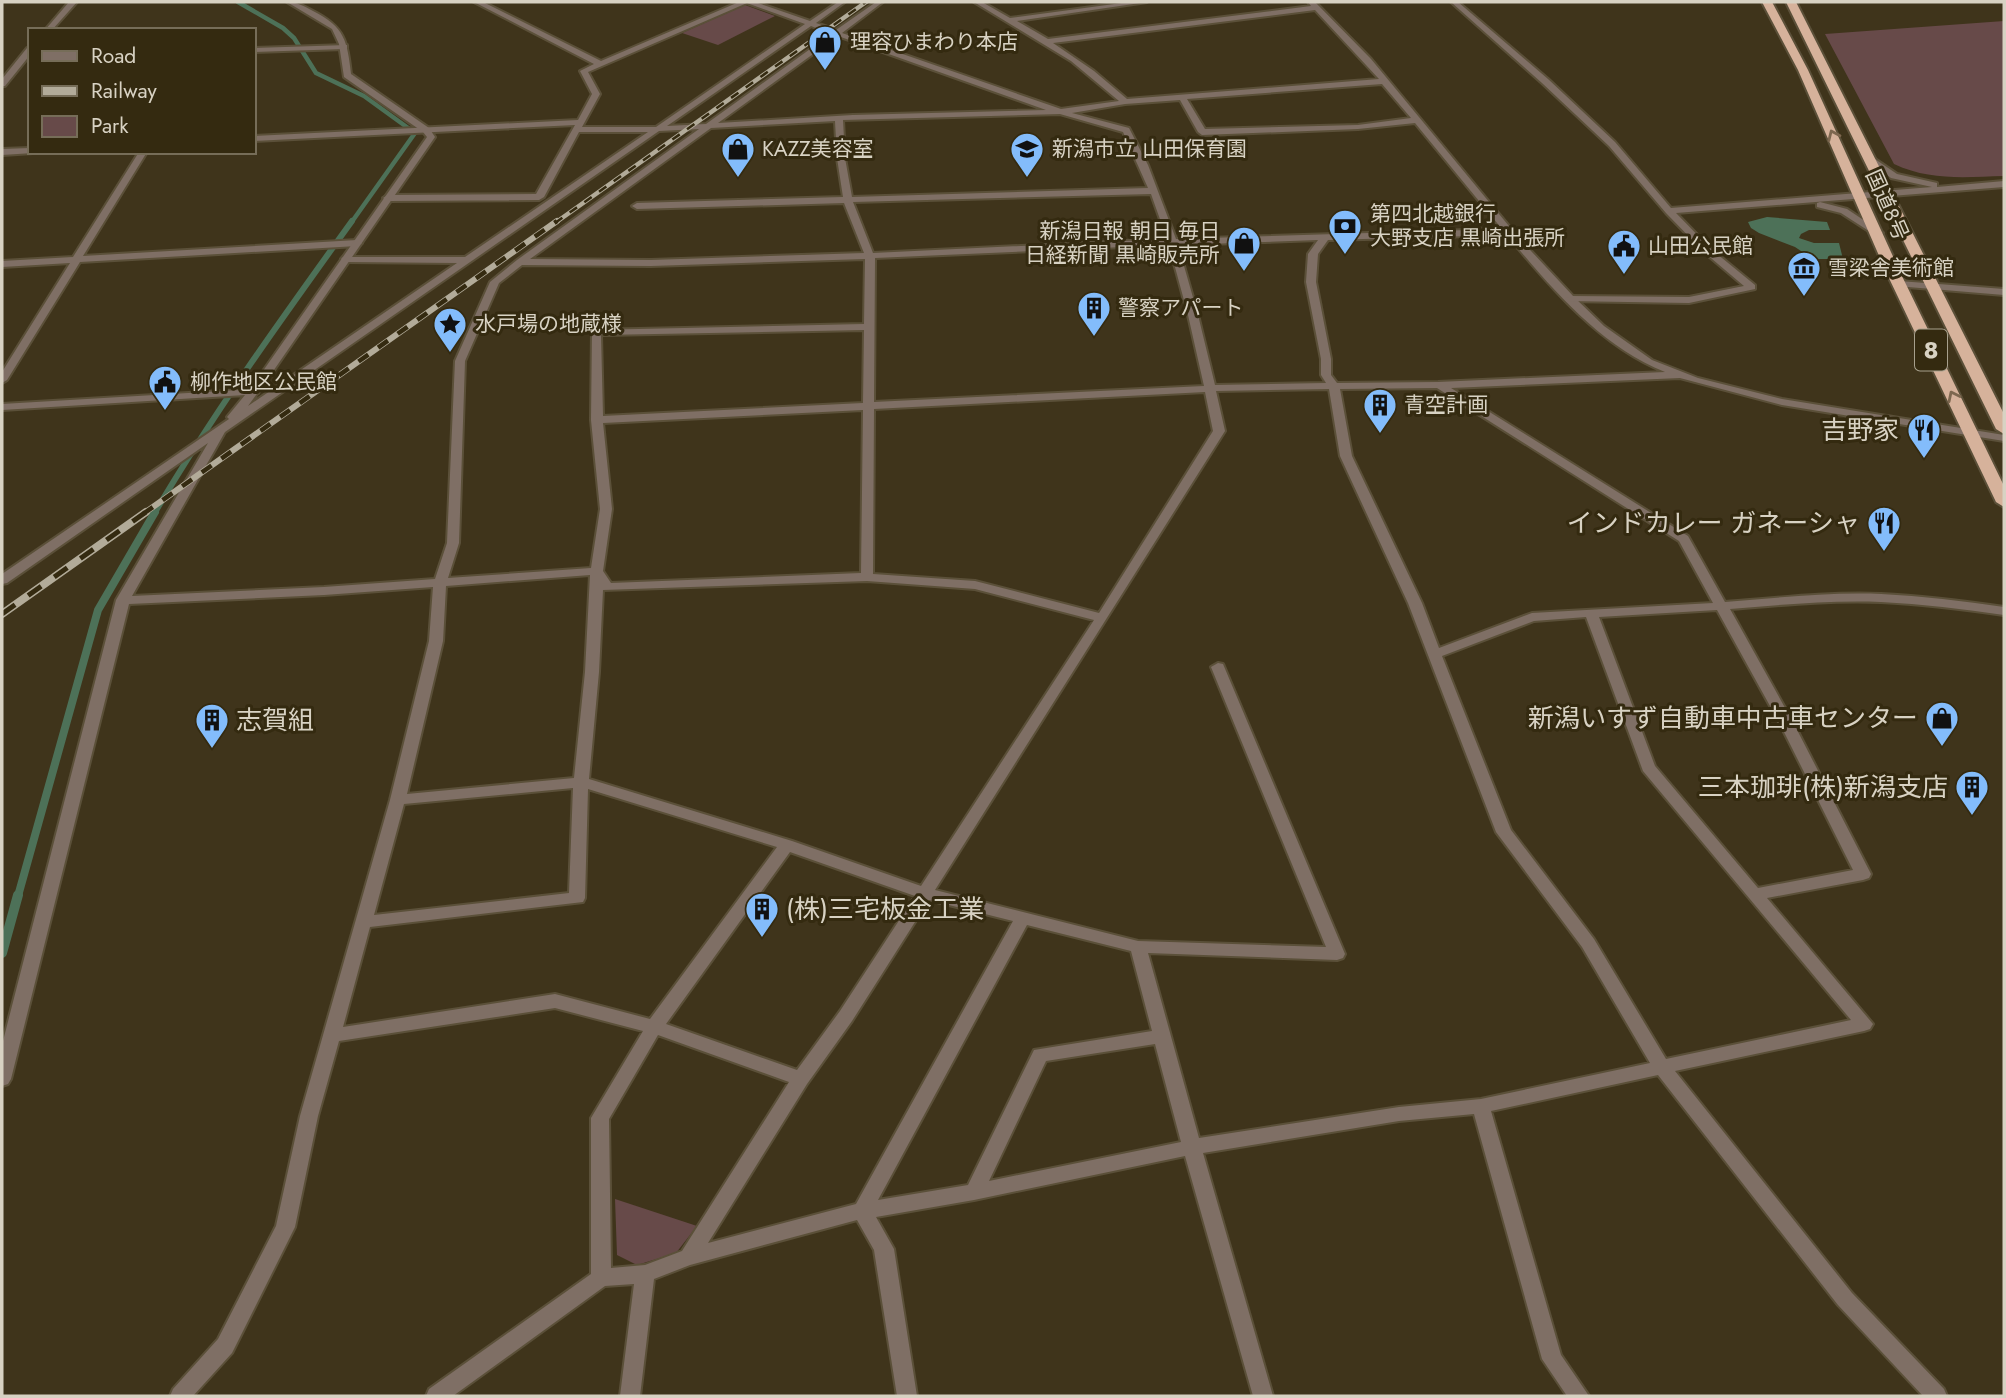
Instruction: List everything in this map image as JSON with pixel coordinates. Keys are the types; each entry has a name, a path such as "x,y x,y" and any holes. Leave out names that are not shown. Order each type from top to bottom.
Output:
{"highway":[{"name":"国道8号","path":"1767,2 1803,69 1899,284 2004,502"},
{"name":"国道8号","path":"1791,2 2004,429"}],"street":[{"path":"50,28 73,2"},
{"path":"2,1079 123,600 223,429 254,391 431,137 426,130 347,75 344,47 336,27 291,2"},
{"path":"478,2 599,63"},
{"path":"387,198 539,197 596,94 584,71 744,2"},
{"path":"690,1257 801,1079 846,1016 1219,431 1172,242 1126,130 1060,112 813,22 749,2"},
{"path":"2,579 842,2"},
{"path":"180,1396 225,1346 285,1227 309,1116 398,800 436,641 440,583 453,543 460,361 495,282 880,2"},
{"path":"977,2 1049,41 1109,86 1125,102"},
{"path":"1009,20 1143,2"},
{"path":"1454,2 1612,144 1669,211 1708,251 1752,287 1689,300 1570,299"},
{"path":"1762,2 1774,13"},
{"path":"1049,41 1143,32 1314,5 1385,80 1570,299 1601,328 1648,362 1679,375 1782,402 2004,438"},
{"path":"256,50 344,47"},
{"path":"2,83 28,52"},
{"path":"20,61 28,60"},
{"path":"256,139 578,126 658,129 839,119 1060,112 1125,102 1385,80"},
{"path":"1182,99 1202,132 1358,127 1418,120"},
{"path":"839,119 841,158 848,201 870,256 867,577"},
{"path":"2,152 28,150"},
{"path":"2,380 142,154"},
{"path":"1872,160 1894,176 1905,180 1974,187"},
{"path":"1669,211 2004,184"},
{"path":"637,206 1152,191"},
{"path":"1792,202 1844,211 1878,233"},
{"path":"520,262 583,264 870,256 1233,239 1323,240 1511,232"},
{"path":"1323,240 1313,254 1311,282 1326,375 1334,387 1346,456 1435,654 1504,832 1588,943 1660,1065 1845,1299 1937,1396"},
{"path":"2,264 357,243"},
{"path":"346,259 469,260"},
{"path":"1899,284 2004,292"},
{"path":"364,922 577,898 581,782 592,672 597,570 606,509 597,420 596,332 869,327"},
{"path":"597,420 869,408 1210,388 1334,387 1679,375"},
{"path":"1438,384 1684,538 1724,606 1863,874 1756,894"},
{"path":"2,407 254,391"},
{"path":"597,570 607,587 867,577 975,585 1102,618"},
{"path":"123,600 182,599 440,583 597,570"},
{"path":"1435,654 1532,617 1824,598 1880,597 1937,601 2004,611"},
{"path":"436,1396 601,1278 645,1274 690,1257 862,1212 1192,1147 1399,1114 1481,1105 1864,1024 1648,768 1591,614"},
{"path":"398,800 581,782 787,845 925,893 1022,920 1139,947 1337,954 1218,667"},
{"path":"601,1278 600,1118 654,1027 787,845"},
{"path":"862,1212 1022,920"},
{"path":"1139,947 1192,1147 1263,1396"},
{"path":"333,1035 555,1001 654,1027 801,1079"},
{"path":"974,1192 1040,1055 1162,1036"},
{"path":"1481,1105 1552,1359 1579,1396"},
{"path":"862,1212 884,1249 907,1396"},
{"path":"630,1396 645,1274"}],"green space":[{"path":"745,5 775,16 718,45 682,33"},
{"path":"2004,21 2004,176 1934,176 1894,164 1825,34"},
{"path":"615,1199 697,1226 676,1253 637,1265 617,1255"}],"shaded area":[{"path":"1767,217 1827,222 1830,230 1809,230 1799,238 1814,243 1839,243 1843,259 1813,259 1795,247 1759,233 1751,228 1748,222"}],"waterway":[{"path":"238,2 283,28 294,38 316,73 364,96 415,133 351,223"},
{"path":"154,514 225,402 352,221"},
{"path":"18,896 98,610 155,512"},
{"path":"2,953 18,895"}],"railway":[{"path":"555,223 866,2"},
{"path":"143,514 557,221"},
{"path":"2,614 146,512"}],"place":[{"name":"理容ひまわり本店","path":"825,72"},
{"name":"KAZZ美容室","path":"738,179"},
{"name":"新潟市立 山田保育園","path":"1027,179"},
{"name":"第四北越銀行 大野支店 黒崎出張所","path":"1345,256"},
{"name":"新潟日報 朝日 毎日 日経新聞 黒崎販売所","path":"1244,273"},
{"name":"山田公民館","path":"1624,276"},
{"name":"雪梁舎美術館","path":"1804,298"},
{"name":"警察アパート","path":"1094,338"},
{"name":"水戸場の地蔵様","path":"450,354"},
{"name":"柳作地区公民館","path":"165,412"},
{"name":"青空計画","path":"1380,435"},
{"name":"吉野家","path":"1924,460"},
{"name":"インドカレー ガネーシャ","path":"1884,553"},
{"name":"新潟いすず自動車中古車センター","path":"1942,748"},
{"name":"志賀組","path":"212,750"},
{"name":"三本珈琲(株)新潟支店","path":"1972,817"},
{"name":"(株)三宅板金工業","path":"762,939"}]}
